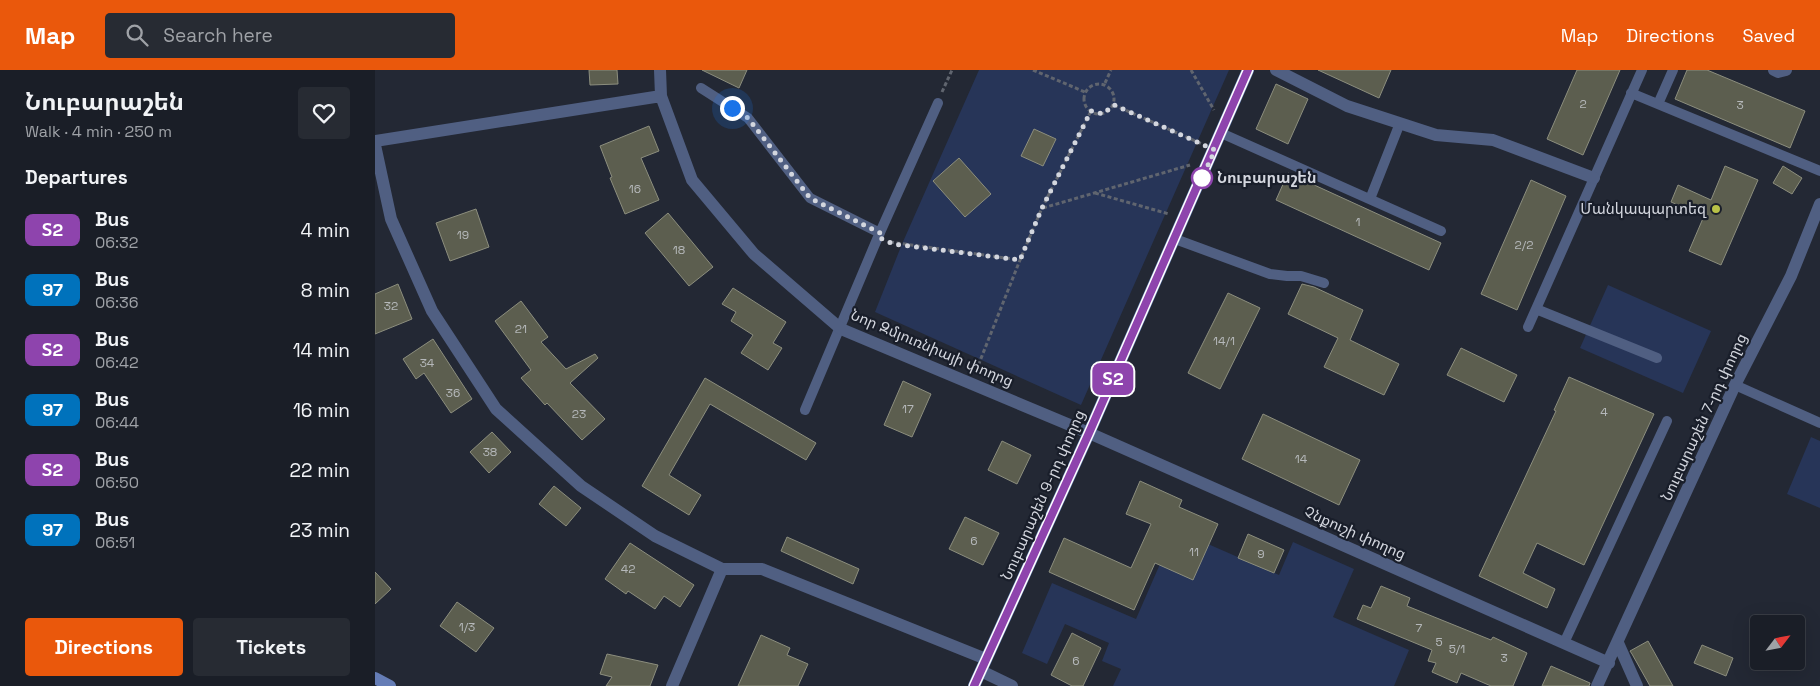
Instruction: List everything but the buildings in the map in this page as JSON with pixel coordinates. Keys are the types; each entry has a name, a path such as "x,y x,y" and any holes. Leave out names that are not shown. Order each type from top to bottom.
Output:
{"main road":[{"name":"Նուբարաշեն 9-րդ փողոց","path":"974,686 1215,150 1248,70"},
{"path":"375,678 389,686"}],"street":[{"name":"Նոր Զմյուռնիայի փողոց","path":"660,70 661,96 692,180 754,254 841,329 1089,433"},
{"path":"1276,70 1347,106 1436,135 1493,140 1594,178"},
{"path":"1774,70 1778,72 1786,70"},
{"path":"375,141 661,96"},
{"path":"375,145 391,219 432,311 496,409 581,486 655,536 722,569 762,569 986,659"},
{"name":"Նուբարաշեն 7-րդ փողոց","path":"1597,686 1735,385 1791,276 1820,204"},
{"name":"Չնքուշի փողոց","path":"1089,433 1609,663"},
{"path":"672,686 722,569"},
{"path":"1618,643 1637,686"},
{"path":"981,671 1012,686"}],"lane":[{"path":"1528,327 1642,70"},
{"path":"1659,104 1673,70"},
{"path":"701,88 748,118 810,198 879,235"},
{"path":"1631,93 1820,171"},
{"path":"805,410 841,329 879,235 938,103"},
{"path":"1370,199 1400,123"},
{"path":"1221,133 1441,231"},
{"path":"1175,239 1270,274 1301,276 1324,283"},
{"path":"1536,308 1657,358"},
{"path":"1735,385 1820,423"},
{"path":"1564,644 1667,421"}],"path":[{"path":"938,103 952,70"},
{"path":"1033,70 1085,92"},
{"path":"1105,84 1111,70"},
{"path":"1191,70 1216,114"},
{"path":"1093,84 1105,84 1114,94 1114,105 1103,114 1091,111 1084,102 1085,92 1093,84"},
{"path":"1114,105 1215,150"},
{"path":"971,383 1042,208 1091,111"},
{"path":"1042,208 1194,163"},
{"path":"1094,193 1172,214"},
{"path":"879,235 893,244 1020,260"}],"shaded area":[{"path":"979,70 1229,70 1081,405 875,312 902,244"},
{"path":"1608,285 1711,331 1683,393 1580,348"},
{"path":"1811,437 1820,441 1820,508 1787,494"},
{"path":"1293,542 1354,569 1333,617 1409,650 1394,686 1113,686 1121,669 1102,661 1109,643 1065,624 1047,664 1022,653 1052,583 1136,619 1160,564 1208,544 1279,575"}],"bus line":[{"name":"Տ2","path":"974,686 1215,150 1248,70"}],"place":[{"name":"Նուբարաշեն","path":"1202,178"},
{"name":"Մանկապարտեզ","path":"1716,209"}],"route":[{"path":"732,108 748,118 810,198 880,233 878,237 893,244 1020,260 1042,208 1091,111 1103,114 1114,105 1215,150 1202,178"}]}
